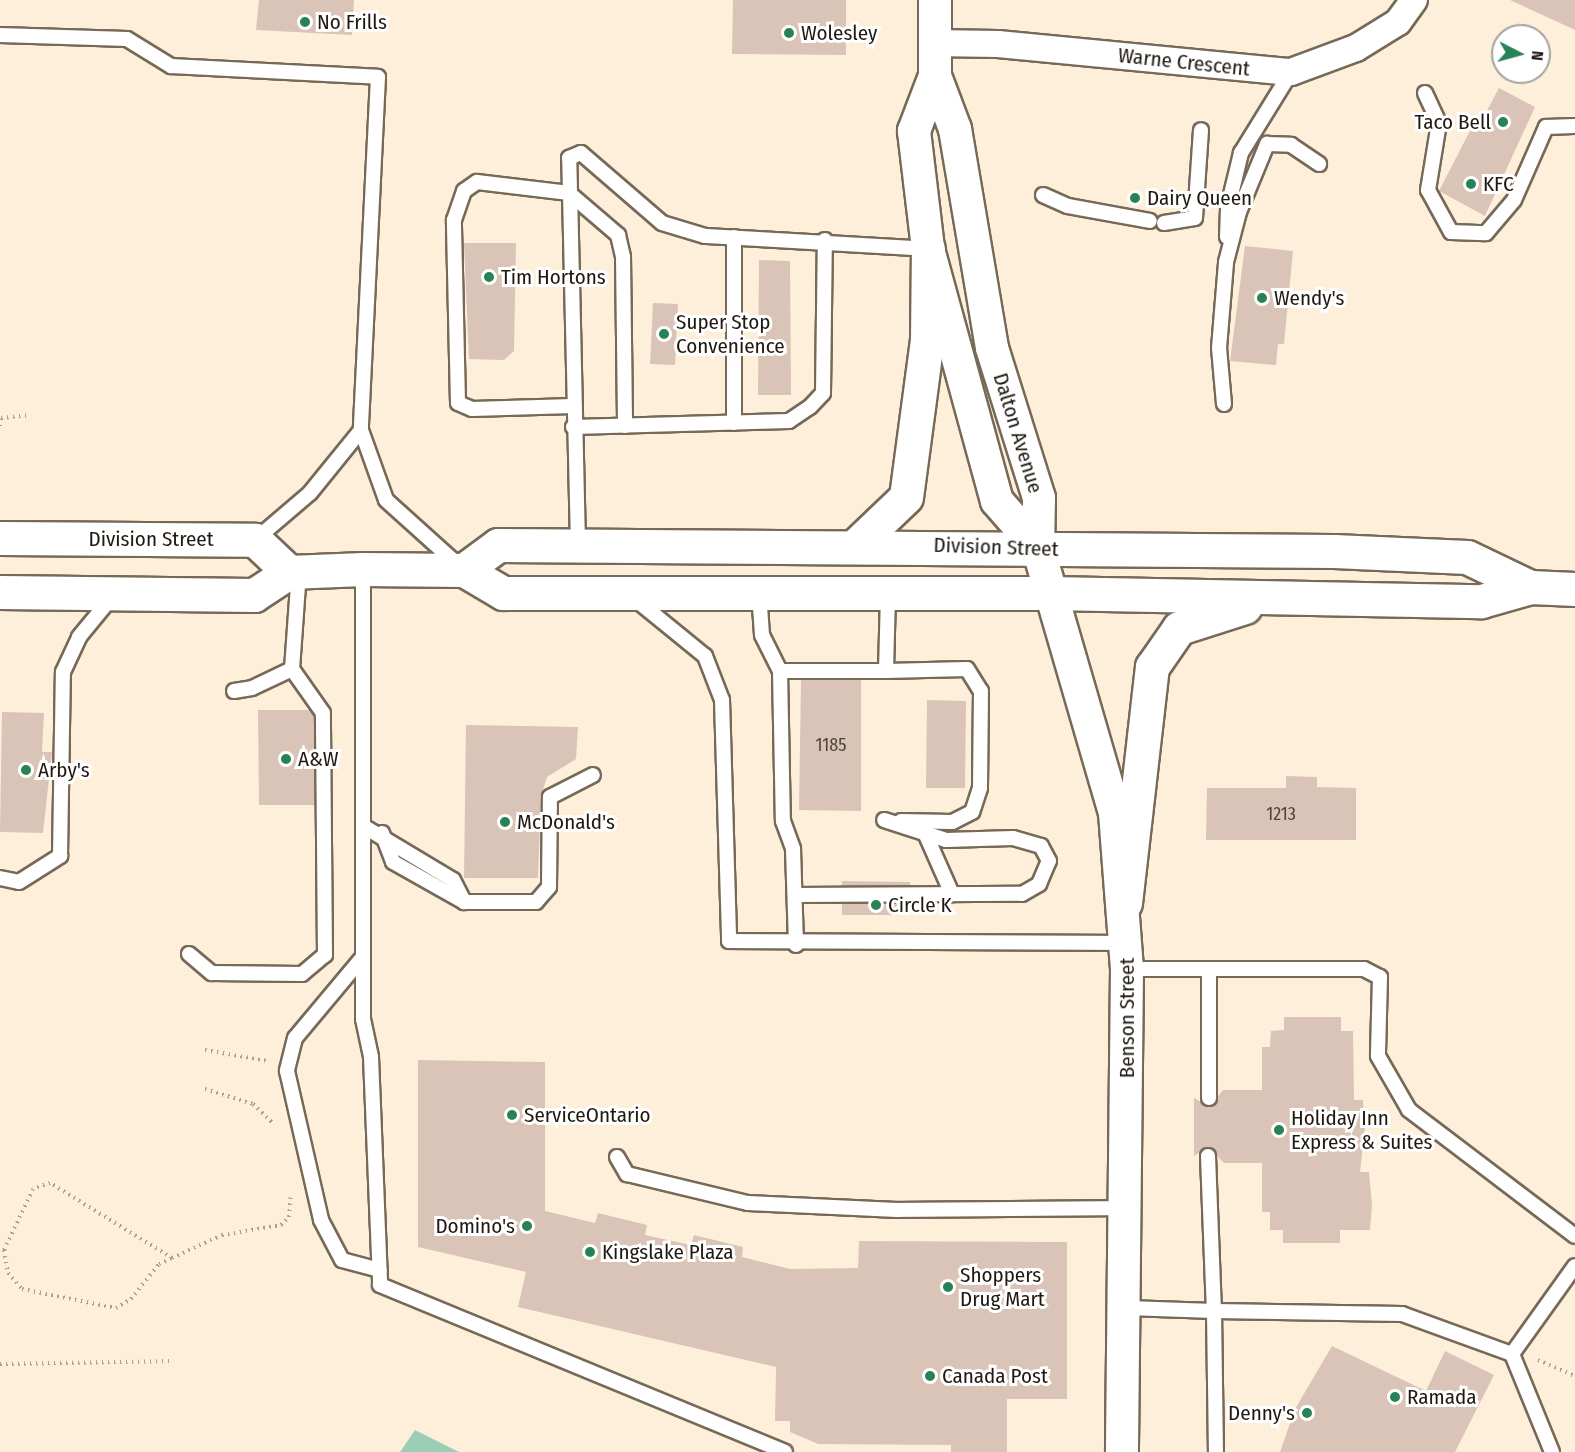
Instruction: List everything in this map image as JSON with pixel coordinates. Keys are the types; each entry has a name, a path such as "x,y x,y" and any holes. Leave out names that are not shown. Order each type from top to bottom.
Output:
{"main road":[{"path":"858,543 906,497 926,351 928,249"},
{"name":"Division Street","path":"0,538 255,540"},
{"path":"0,592 254,595 294,572 255,540"},
{"name":"Division Street","path":"464,570 498,545 858,543 1467,557 1530,587"},
{"name":"Division Street","path":"294,572 363,569 464,570 503,593 1050,593 1313,596 1481,601 1530,587 1575,589"},
{"path":"1125,903 1152,667 1179,628 1221,610 1313,596"}],"street":[{"name":"Dalton Avenue","path":"935,0 932,43 935,76 955,129 992,348 1039,498 1038,548"},
{"name":"Warne Crescent","path":"932,43 998,44 1291,72 1356,48 1398,22 1414,0"},
{"name":"Dalton Avenue","path":"935,76 914,131 928,249 997,501 1038,548"},
{"name":"Benson Street","path":"1038,548 1115,813 1125,903 1127,1308 1122,1452"}],"lane":[{"path":"0,35 127,39 171,66 378,77 361,430 386,500 464,570"},
{"path":"1224,404 1219,348 1226,262 1227,207 1241,153 1291,72"},
{"path":"1425,93 1439,123 1428,190 1450,232 1485,233 1514,200 1546,127 1574,126"},
{"path":"1043,195 1068,206 1157,222 1195,218 1200,130"},
{"path":"1226,262 1239,212 1267,144 1291,145 1318,164"},
{"path":"578,545 573,427 568,158 581,153 662,223 734,237 825,240 928,249"},
{"path":"573,406 472,409 458,403 454,220 464,191 477,182 569,193 618,235 621,246 625,426"},
{"path":"734,237 734,423"},
{"path":"573,427 789,421 823,393 825,240"},
{"path":"255,540 310,493 361,430"},
{"path":"363,569 362,958 380,1285 785,1452"},
{"path":"189,954 212,973 302,974 324,955 323,713 292,669 294,572"},
{"path":"626,592 686,635 705,656 722,700 729,942 1127,956 1209,969 1364,969 1380,977 1378,1056 1410,1110 1575,1236"},
{"path":"759,592 762,634 780,671 783,821 793,849 796,945"},
{"path":"886,671 888,592"},
{"path":"0,878 19,882 60,856 63,672 79,637 115,594"},
{"path":"234,691 252,688 292,669"},
{"path":"780,671 967,669 981,692 980,788 972,812 952,822 884,820 946,840 1012,838 1041,846 1049,861 1039,884 1022,894 795,895"},
{"path":"363,826 382,833 453,880 464,902 536,902 549,887 550,797 593,775"},
{"path":"925,833 952,894"},
{"path":"362,958 295,1038 287,1065 321,1220 342,1260 380,1270"},
{"path":"1209,969 1209,1098"},
{"path":"1208,1156 1214,1311 1216,1452"},
{"path":"617,1157 627,1174 748,1203 897,1210 1127,1208"},
{"path":"1512,1354 1575,1266"},
{"path":"1127,1308 1402,1314 1512,1354 1552,1452"}],"path":[{"path":"0,426 1,418 29,415"},
{"path":"206,1050 287,1065"},
{"path":"205,1089 253,1104 279,1133"},
{"path":"172,1258 50,1183 33,1189 4,1250 8,1273 22,1289 116,1308 131,1299 159,1264 222,1235 281,1226 290,1217 292,1182"},
{"path":"1512,1354 1559,1366 1575,1376"},
{"path":"0,1364 171,1361"}],"green space":[{"path":"415,1430 459,1452 400,1452"}],"building":[{"name":"No Frills","path":"259,0 354,0 352,35 256,30"},
{"name":"Wolesley","path":"733,0 846,0 846,55 732,54"},
{"path":"1510,0 1575,0 1575,30"},
{"path":"1499,88 1535,107 1485,216 1439,191 1476,119 1481,122"},
{"name":"Tim Hortons","path":"464,243 516,243 514,351 504,360 469,359"},
{"name":"Wendy's","path":"1245,246 1293,251 1284,344 1278,344 1276,365 1230,361"},
{"path":"759,260 790,261 791,395 758,395"},
{"name":"Super Stop Convenience","path":"653,303 678,304 675,365 650,364"},
{"path":"801,680 861,680 861,811 799,810"},
{"path":"927,700 966,701 965,788 926,788"},
{"name":"A&W","path":"258,710 310,710 314,716 315,805 259,805"},
{"name":"Arby's","path":"2,712 44,713 42,752 52,752 43,833 0,832"},
{"name":"McDonald's","path":"466,725 578,727 576,759 547,777 541,796 538,878 464,878"},
{"path":"1286,776 1317,777 1317,787 1356,788 1356,840 1206,840 1207,788 1286,788"},
{"path":"842,881 910,882 910,885 842,886"},
{"path":"910,903 910,915 842,915 842,904"},
{"name":"Holiday Inn Express & Suites","path":"1284,1017 1341,1017 1341,1031 1353,1031 1354,1100 1363,1100 1365,1128 1360,1172 1369,1172 1372,1205 1370,1230 1340,1230 1340,1243 1283,1243 1283,1230 1270,1230 1270,1212 1262,1212 1262,1163 1224,1163 1208,1147 1194,1156 1194,1098 1210,1107 1223,1090 1262,1090 1262,1047 1270,1047 1271,1031 1284,1030"},
{"name":"Kingslake Plaza","path":"418,1060 545,1062 545,1211 595,1223 598,1213 647,1225 645,1235 691,1245 694,1235 743,1247 742,1257 790,1269 858,1268 859,1241 1067,1242 1067,1399 1007,1399 1007,1452 951,1452 951,1445 818,1444 790,1432 790,1421 775,1421 776,1367 518,1307 526,1272 418,1247"},
{"name":"Ramada","path":"1332,1346 1426,1391 1445,1351 1494,1375 1455,1452 1280,1452 1295,1409"}],"place":[{"name":"No Frills","path":"305,22"},
{"name":"Wolesley","path":"789,33"},
{"name":"Taco Bell","path":"1503,122"},
{"name":"KFC","path":"1471,184"},
{"name":"Dairy Queen","path":"1135,198"},
{"name":"Tim Hortons","path":"489,277"},
{"name":"Wendy's","path":"1262,298"},
{"name":"Super Stop Convenience","path":"664,334"},
{"name":"A&W","path":"286,759"},
{"name":"Arby's","path":"26,770"},
{"name":"McDonald's","path":"505,822"},
{"name":"Circle K","path":"876,905"},
{"name":"ServiceOntario","path":"512,1115"},
{"name":"Holiday Inn Express & Suites","path":"1279,1130"},
{"name":"Domino's","path":"527,1226"},
{"name":"Kingslake Plaza","path":"590,1252"},
{"name":"Shoppers Drug Mart","path":"948,1287"},
{"name":"Canada Post","path":"930,1376"},
{"name":"Ramada","path":"1395,1397"},
{"name":"Denny's","path":"1307,1413"}]}
